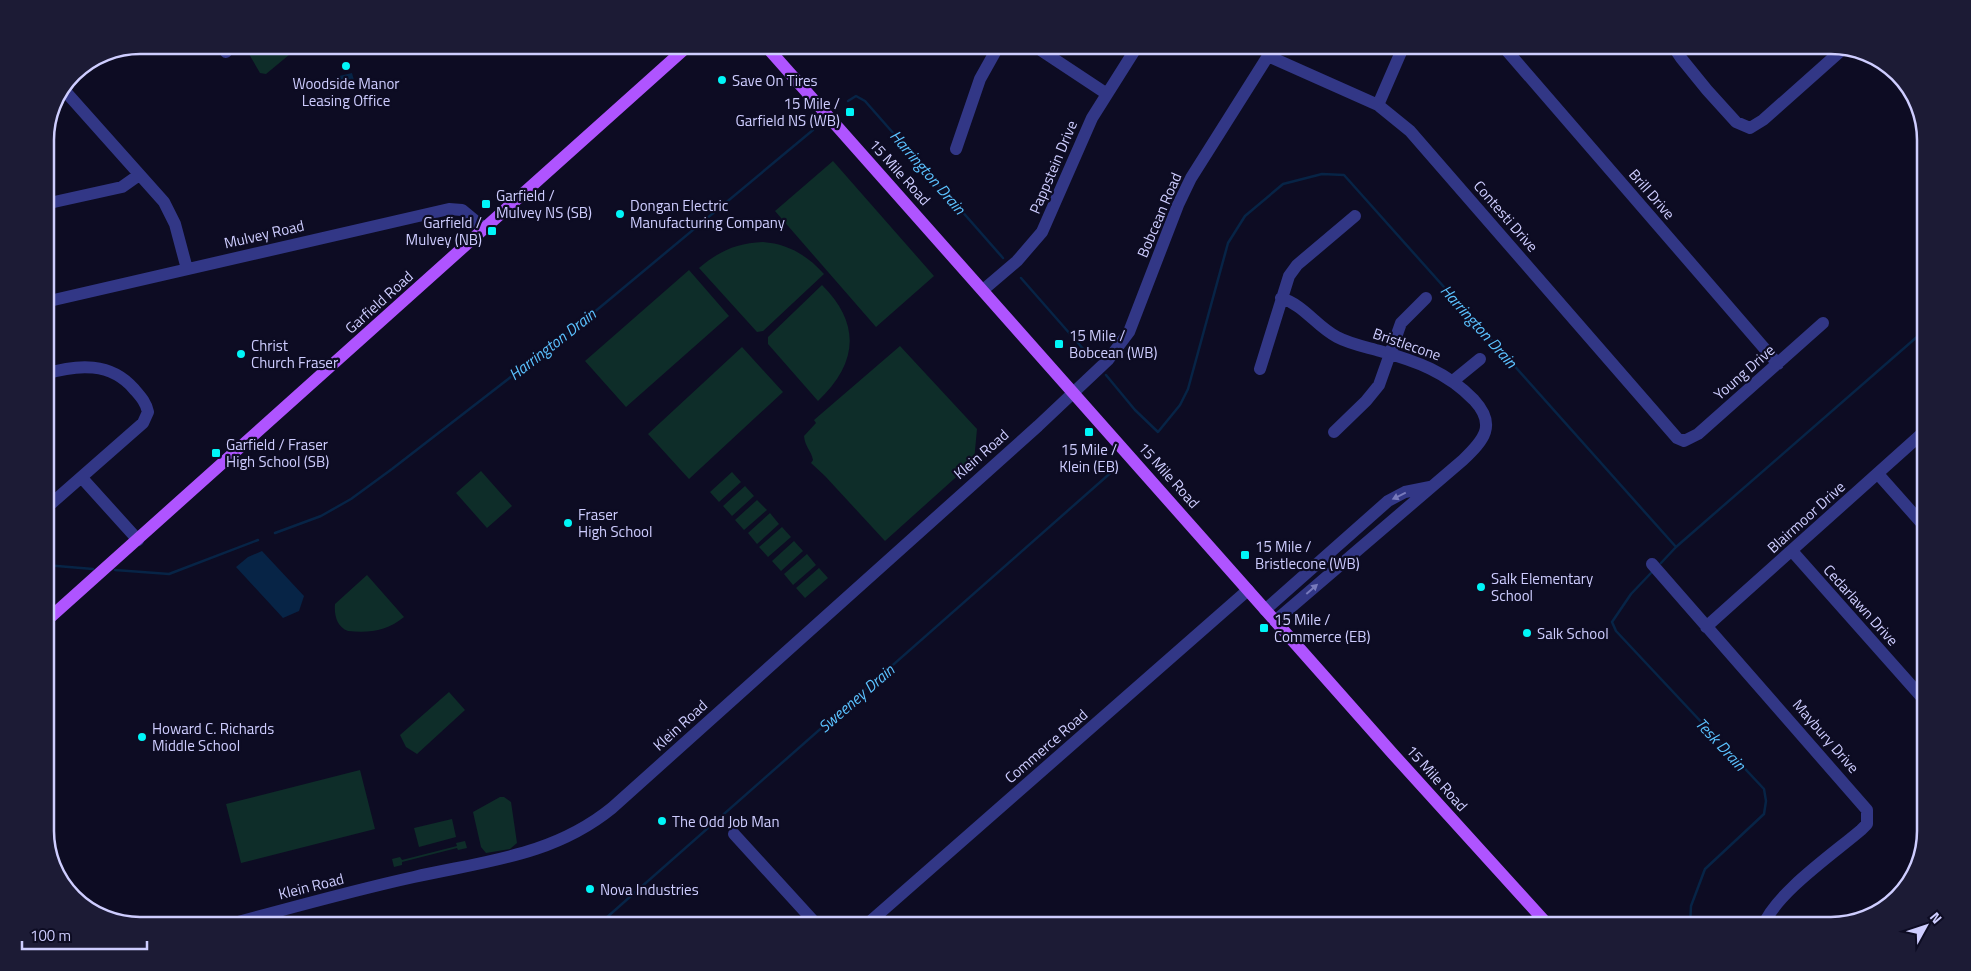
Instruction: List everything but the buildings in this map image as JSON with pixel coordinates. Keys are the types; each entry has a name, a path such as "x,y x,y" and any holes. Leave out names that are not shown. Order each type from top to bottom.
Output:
{"main road":[{"name":"Garfield Road","path":"54,614 678,54"},
{"name":"15 Mile Road","path":"773,54 1265,610 1540,917"}],"street":[{"path":"956,149 980,79 994,54"},
{"path":"1047,54 1107,94"},
{"name":"Pappstein Drive","path":"983,290 1017,261 1042,232 1052,215 1082,137 1132,54"},
{"name":"Bobcean Road","path":"1073,392 1108,360 1124,340 1136,316 1178,205 1191,178 1268,54"},
{"name":"Contesti Drive","path":"1276,54 1378,106 1397,119 1423,145 1670,432 1684,442"},
{"path":"1378,106 1400,54"},
{"name":"Brill Drive","path":"1510,54 1778,364"},
{"path":"1678,54 1736,122 1750,128 1763,120 1837,54"},
{"path":"68,94 170,213 187,269"},
{"path":"54,202 122,187 139,175"},
{"name":"Mulvey Road","path":"54,300 449,209 462,210 484,229"},
{"path":"1260,369 1289,276 1297,265 1355,216"},
{"name":"Bristlecone","path":"1275,621 1478,446 1487,428 1486,419 1478,405 1453,381 1432,368 1336,337 1300,306 1281,298"},
{"path":"1334,432 1374,394 1379,385 1400,323 1426,298"},
{"name":"Young Drive","path":"1684,442 1698,434 1823,324"},
{"path":"1453,381 1480,359"},
{"path":"54,372 90,366 115,372 127,381 147,405 148,412 143,423 54,501"},
{"name":"Klein Road","path":"258,917 414,877 526,852 559,842 589,824 618,803 1038,426 1073,392"},
{"name":"Blairmoor Drive","path":"1706,627 1917,438"},
{"path":"1878,474 1917,518"},
{"path":"82,478 138,540"},
{"path":"1265,610 1393,498 1405,492 1432,487"},
{"name":"Cedarlawn Drive","path":"1792,551 1917,692"},
{"name":"Maybury Drive","path":"1652,564 1868,810 1867,824 1776,905 1769,917"},
{"name":"Commerce Road","path":"876,917 1248,590"},
{"path":"734,834 810,917"}],"green space":[{"path":"249,54 290,54 266,74 260,73"},
{"path":"833,161 934,276 876,327 775,211"},
{"path":"763,242 789,248 811,261 824,274 763,331 757,332 699,268 729,249 745,244"},
{"path":"689,270 729,316 626,407 585,361"},
{"path":"822,285 835,300 844,315 849,330 850,344 847,359 841,373 818,401 768,344 768,337"},
{"path":"900,346 977,429 974,461 885,541 811,463 813,460 804,436 816,423 814,420"},
{"path":"742,347 783,392 689,479 648,434"},
{"path":"481,471 512,506 487,528 456,493"},
{"path":"732,472 741,482 719,502 710,492"},
{"path":"745,486 754,496 732,516 723,506"},
{"path":"757,500 767,510 744,530 735,520"},
{"path":"770,513 779,524 757,544 748,533"},
{"path":"782,527 791,537 768,557 759,547"},
{"path":"794,541 803,551 781,571 772,561"},
{"path":"807,554 816,565 793,585 784,574"},
{"path":"819,568 828,578 805,598 796,588"},
{"path":"367,575 404,617 398,622 378,630 364,632 348,631 341,627 337,620 335,604"},
{"path":"449,692 465,710 417,754 406,747 400,735"},
{"path":"360,770 375,829 241,863 226,804"},
{"path":"500,797 504,797 511,802 517,843 510,849 486,853 481,847 473,812"},
{"path":"452,819 456,837 419,847 414,828"},
{"path":"465,841 467,848 458,850 457,848 402,862 402,865 394,867 392,859 400,857 402,860 457,846 456,843"}],"water":[{"path":"352,73 355,84 337,88 335,77"},
{"path":"262,551 304,596 299,611 283,618 236,567 248,557"}],"waterway":[{"name":"Harrington Drain","path":"848,101 856,96 865,101 1003,258"},
{"name":"Harrington Drain","path":"275,533 321,516 351,499 392,469 592,314 813,130"},
{"name":"Harrington Drain","path":"1106,375 1135,410 1158,432 1180,405 1188,389 1228,243 1245,216 1283,184 1322,174 1344,175 1676,547"},
{"name":"Harrington Drain","path":"1021,278 1092,359"},
{"name":"Harrington Drain","path":"1661,563 1676,547 1917,337"},
{"name":"Sweeney Drain","path":"607,917 1115,469"},
{"name":"Harrington Drain","path":"115,570 169,574 258,540"},
{"name":"Harrington Drain","path":"54,566 93,569"},
{"name":"Tesk Drain","path":"1651,573 1631,594 1612,622 1616,631 1764,789 1766,801 1764,814 1705,869 1691,906 1690,917"}],"place":[{"name":"Woodside Manor Leasing Office","path":"346,66"},
{"name":"Save On Tires","path":"722,80"},
{"name":"15 Mile / Garfield NS (WB)","path":"850,112"},
{"name":"Garfield / Mulvey NS (SB)","path":"486,204"},
{"name":"Dongan Electric Manufacturing Company","path":"620,214"},
{"name":"Garfield / Mulvey (NB)","path":"492,231"},
{"name":"15 Mile / Bobcean (WB)","path":"1059,344"},
{"name":"Christ Church Fraser","path":"241,354"},
{"name":"15 Mile / Klein (EB)","path":"1089,432"},
{"name":"Garfield / Fraser High School (SB)","path":"216,453"},
{"name":"Fraser High School","path":"568,523"},
{"name":"15 Mile / Bristlecone (WB)","path":"1245,555"},
{"name":"Salk Elementary School","path":"1481,587"},
{"name":"15 Mile / Commerce (EB)","path":"1264,628"},
{"name":"Salk School","path":"1527,633"},
{"name":"Howard C. Richards Middle School","path":"142,737"},
{"name":"The Odd Job Man","path":"662,821"},
{"name":"Nova Industries","path":"590,889"}]}
